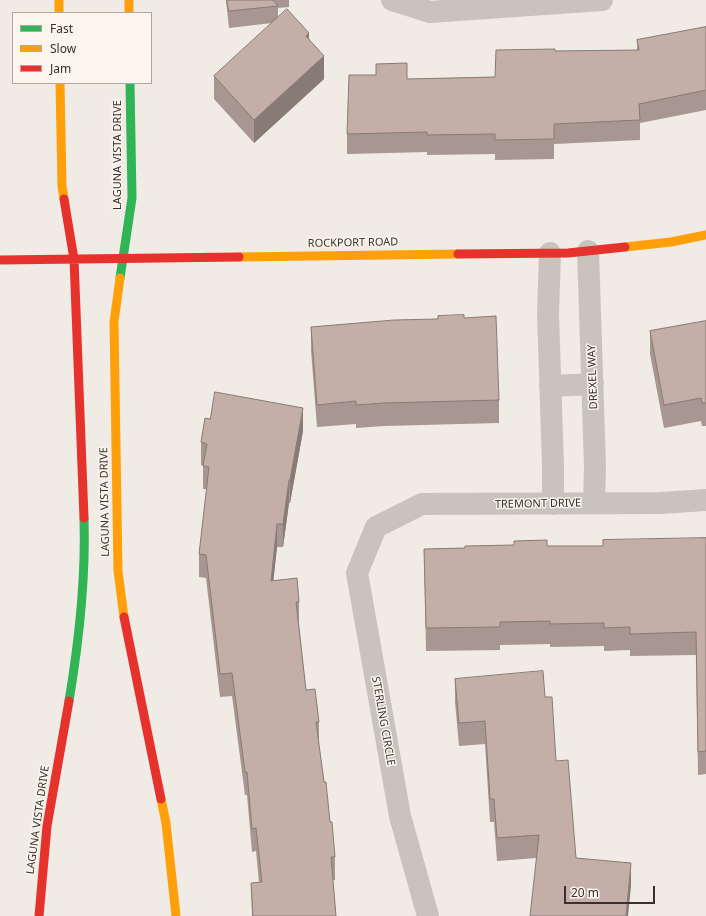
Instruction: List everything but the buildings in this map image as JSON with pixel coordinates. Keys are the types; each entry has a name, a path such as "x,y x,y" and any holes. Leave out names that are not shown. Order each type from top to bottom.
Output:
{"street":[{"path":"59,0 59,12"},
{"path":"129,0 130,12"},
{"path":"392,0 430,12 602,0"},
{"name":"LAGUNA VISTA DRIVE","path":"39,916 47,826 72,682 82,610 85,552 74,259 62,186 60,84"},
{"name":"LAGUNA VISTA DRIVE","path":"130,84 132,198 114,322 118,571 125,627 166,823 176,916"},
{"name":"ROCKPORT ROAD","path":"0,260 550,253 588,251 670,242 706,235"},
{"name":"DREXEL WAY","path":"588,251 595,467 594,503"},
{"path":"550,253 548,314 553,504"},
{"path":"550,386 593,384"},
{"name":"TREMONT DRIVE","path":"376,527 422,504 661,503 706,500"},
{"name":"STERLING CIRCLE","path":"376,527 357,573 400,816 428,916"}],"traffic: fast":[{"path":"120,278 132,198 130,84"},
{"path":"69,701 76,656 83,587 84,518"}],"traffic: slow":[{"path":"59,0 59,12"},
{"path":"129,0 129,12"},
{"path":"60,84 62,186 64,199"},
{"path":"625,247 671,242 706,235"},
{"path":"239,257 458,254"},
{"path":"120,278 114,322 118,571 124,617"},
{"path":"161,799 166,823 176,916"}],"traffic: jam":[{"path":"64,199 74,259 84,518"},
{"path":"458,254 568,253 625,247"},
{"path":"0,260 239,257"},
{"path":"124,617 161,799"},
{"path":"39,916 47,826 69,701"}]}
